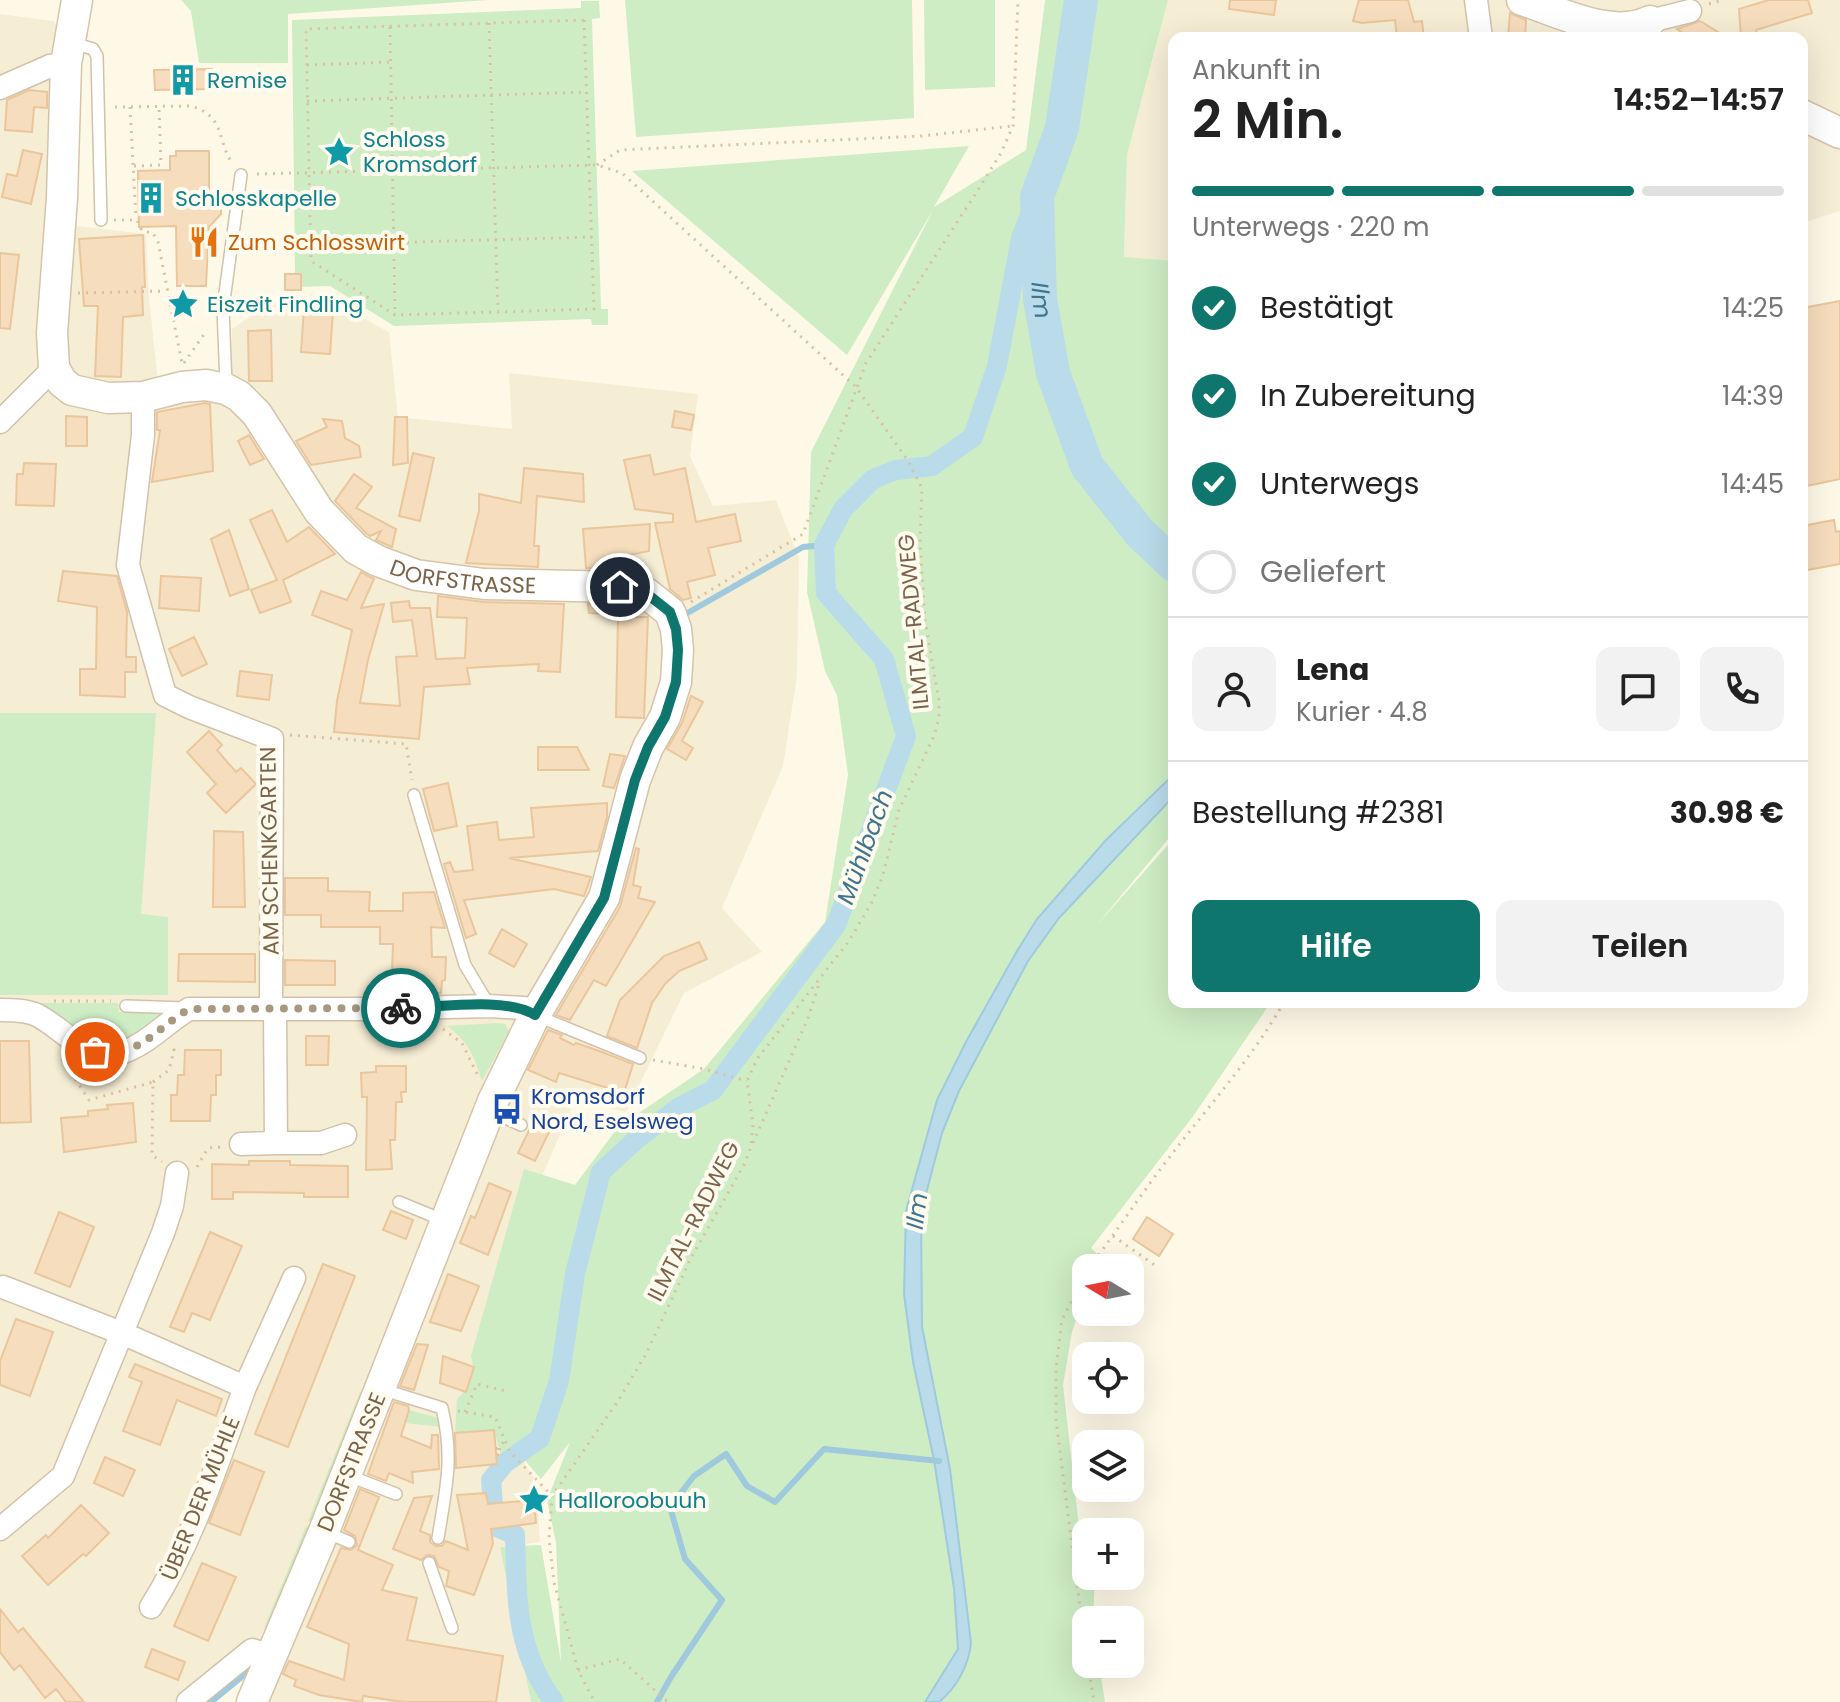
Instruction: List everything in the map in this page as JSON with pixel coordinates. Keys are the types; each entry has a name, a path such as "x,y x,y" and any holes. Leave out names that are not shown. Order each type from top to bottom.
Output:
{"street":[{"path":"77,0 67,52 62,198 54,294 54,368 62,382 72,390 108,398 143,397 182,387 206,385 226,389"},
{"path":"1476,0 1480,32"},
{"path":"1522,0 1596,31 1635,28 1652,20 1690,11"},
{"path":"0,88 50,66 67,52"},
{"path":"1808,118 1840,133"},
{"path":"0,422 54,368"},
{"name":"DORFSTRASSE","path":"226,389 239,396 257,414 327,521 356,549 416,575 484,584 620,587 646,593 670,612 678,650 676,682 665,717 648,747 635,780 604,898 535,1015 489,1110 346,1474 337,1536 271,1656 252,1702"},
{"name":"AM SCHENKGARTEN","path":"143,397 143,435 128,565 165,695 272,739 276,1143"},
{"path":"11,1010 38,1016 70,1040 95,1052 117,1054 148,1041 170,1020 189,1009 489,1006 524,1008 535,1015"},
{"path":"241,1144 321,1143 345,1135"},
{"path":"0,1529 63,1476 124,1334 168,1220 177,1173"},
{"name":"ÜBER DER MÜHLE","path":"151,1607 173,1571 212,1479 245,1387 294,1278"},
{"name":"ÜBER DER MÜHLE","path":"3,1287 124,1334 245,1387"},
{"path":"188,1702 252,1650 271,1656"}],"lane":[{"path":"67,52 93,49 97,56 101,220"},
{"path":"226,389 223,308 241,175"},
{"path":"414,795 465,965 489,1006"},
{"path":"126,1006 189,1009"},
{"path":"535,1015 640,1058"},
{"path":"489,1110 521,1125"},
{"path":"399,1202 446,1221"},
{"path":"380,1389 442,1408 449,1439 449,1467 438,1538"},
{"path":"346,1474 396,1494"},
{"path":"429,1563 452,1628"}],"path":[{"path":"670,612 702,597 803,534 866,363 1001,153 1013,126 1018,0"},
{"path":"584,20 594,309 395,315 311,261 306,29 489,23 584,20"},
{"path":"489,23 498,312"},
{"path":"390,26 395,315"},
{"path":"306,65 391,62"},
{"path":"307,101 586,92"},
{"path":"134,166 161,165 159,106"},
{"path":"223,308 182,366 158,242 153,233 142,231 137,220 130,107 191,106 208,113 218,123 222,148 241,175 589,165 622,173 856,387"},
{"path":"597,165 620,150 922,136 1013,126"},
{"path":"101,220 137,220"},
{"path":"310,245 592,237"},
{"path":"54,294 167,291"},
{"name":"ILMTAL-RADWEG","path":"552,1496 618,1401 646,1354 691,1258 730,1192 751,1147 753,1125 747,1081 757,1059 849,941 872,902 883,875 899,810 934,736 939,718 939,701 925,620 920,540 922,488 908,461 856,387"},
{"path":"272,739 288,735 406,744 414,795"},
{"path":"751,1147 808,1018 820,979"},
{"path":"11,1010 32,1001 121,1001 126,1006"},
{"path":"1100,1254 1162,1166 1223,1092 1280,1008"},
{"path":"439,1027 462,1043 478,1078"},
{"path":"60,1056 89,1100 153,1082 169,1070 174,1050 168,1042"},
{"path":"640,1058 704,1069 747,1081"},
{"path":"153,1082 152,1155 177,1173 200,1167 208,1148 241,1144"},
{"path":"1113,1236 1156,1266"},
{"path":"1072,1300 1062,1320 1056,1368 1056,1420 1080,1606"},
{"path":"465,1412 477,1384 506,1391"},
{"path":"442,1408 495,1417 510,1452 552,1496 549,1539 554,1582 578,1670 592,1697 598,1702"},
{"path":"497,1455 500,1455 498,1447 505,1441"},
{"path":"578,1670 620,1659 668,1702"},
{"path":"1090,1678 1094,1702"}],"shaded area":[{"path":"1168,0 1840,0 1840,211 1808,221 1808,32 1168,32 1168,261 1124,258 1127,155"},
{"path":"0,14 54,21 71,53 76,72 77,226 146,234 158,381 231,373 232,329 272,301 333,302 389,332 398,417 512,429 509,373 698,394 690,456 713,506 776,500 799,558 797,676 783,766 722,908 762,952 684,993 626,1112 575,1100 524,1218 514,1447 537,1483 540,1542 500,1547 531,1702 262,1702 255,1659 199,1702 0,1702"}],"green space":[{"path":"181,0 488,0 288,14 288,63 199,63 191,11"},
{"path":"625,0 912,0 914,118 636,137"},
{"path":"924,0 995,0 995,87 925,90"},
{"path":"1045,0 1168,0 1127,155 1124,257 1168,261 1168,839 1096,926 1168,845 1168,1008 1267,1008 1194,1115 1091,1248 1097,1254 1072,1254 1074,1326 1063,1385 1072,1465 1072,1502 1076,1502 1078,1518 1072,1518 1072,1590 1094,1590 1094,1606 1072,1606 1072,1678 1101,1678 1105,1702 531,1702 500,1547 541,1545 561,1662 556,1543 547,1500 570,1442 541,1479 514,1448 501,1456 494,1430 455,1433 457,1399 471,1379 471,1356 524,1169 575,1185 618,1127 704,1069 825,922 848,775 837,695 825,671 807,592 811,452 933,210 847,355 632,171 969,146 934,207 1026,150"},
{"path":"581,1 599,1 600,18 592,19 601,309 608,309 608,325 592,325 591,319 394,326 330,286 301,287 301,274 295,274 292,20 581,8"},
{"path":"0,713 156,713 141,914 168,917 168,995 0,995"},
{"path":"33,1003 118,1003 119,1012 166,1012 135,1036 108,1042 81,1034"},
{"path":"505,1024 509,1031 482,1081 470,1050 447,1026"},
{"path":"360,1392 368,1396 316,1524 308,1521"},
{"path":"409,1410 438,1418 442,1427 405,1423"},
{"path":"306,1526 314,1529 278,1619 264,1628"}],"water":[{"path":"1168,780 1168,802 1059,918 1028,961 959,1091 942,1133 921,1213 922,1327 950,1469 971,1643 957,1683 939,1702 925,1702 958,1649 954,1588 934,1460 913,1362 904,1294 906,1211 937,1100 967,1040 1037,919 1106,840"}],"building":[{"path":"1230,0 1276,0 1274,15 1229,9"},
{"path":"1359,0 1408,0 1414,22 1422,21 1423,32 1396,32 1395,20 1353,21"},
{"path":"1769,0 1808,0 1812,13 1756,32 1741,32 1739,9"},
{"path":"1510,13 1526,20 1525,32 1508,32"},
{"path":"1700,21 1718,32 1681,32 1677,29"},
{"name":"Remise","path":"212,69 212,89 155,90 154,70"},
{"path":"29,90 47,92 47,108 34,107 32,132 5,130 7,100"},
{"path":"23,150 42,154 31,204 2,197 7,174 17,176"},
{"path":"176,151 209,151 209,196 221,206 221,214 209,227 206,286 177,286 176,226 139,227 138,171 170,170 170,156 176,156"},
{"path":"143,235 143,315 123,317 121,377 95,376 98,306 84,306 79,239"},
{"path":"0,253 19,255 10,329 0,328"},
{"path":"285,274 301,274 301,290 285,290"},
{"path":"1840,301 1840,479 1808,486 1808,307"},
{"path":"304,309 333,311 330,354 301,352"},
{"path":"271,330 272,381 249,381 248,331"},
{"path":"210,404 213,471 152,482 160,430 157,430 157,412"},
{"path":"675,411 694,415 691,430 672,427"},
{"path":"66,416 87,417 87,446 66,446"},
{"path":"395,417 407,417 408,463 393,465"},
{"path":"323,419 342,421 345,438 359,446 361,457 311,465 296,441 327,427"},
{"path":"249,435 264,459 250,465 238,441"},
{"path":"413,453 434,458 420,521 399,516"},
{"path":"650,455 654,475 685,468 696,522 735,514 741,541 708,548 715,575 687,582 691,598 683,600 670,589 655,523 673,522 673,514 635,509 624,460"},
{"path":"24,463 56,464 54,506 16,505 17,474 23,474"},
{"path":"524,468 583,474 584,502 537,496 534,546 539,546 538,567 466,563 479,511 479,494 521,503"},
{"path":"354,474 372,487 356,508 396,529 392,547 376,540 381,531 370,536 367,534 335,501"},
{"path":"272,510 287,542 309,527 335,554 283,580 291,602 260,613 251,590 277,580 250,520"},
{"path":"1834,520 1836,532 1840,531 1840,564 1808,570 1808,525"},
{"path":"650,524 649,551 609,559 609,569 586,568 583,529"},
{"path":"229,530 249,589 230,596 211,539"},
{"path":"63,571 117,576 127,612 126,657 136,657 136,672 125,672 125,697 80,695 80,669 96,669 97,607 58,601"},
{"path":"361,572 374,579 361,608 384,604 360,703 400,706 396,657 417,656 412,620 393,622 391,603 409,601 410,608 430,608 436,659 465,658 467,618 437,617 438,596 484,602 564,604 560,672 538,671 539,664 467,668 470,684 424,687 419,739 334,732 337,701 352,630 312,615 321,591 347,600"},
{"path":"161,576 201,578 199,611 159,608"},
{"path":"588,604 605,605 605,614 589,613"},
{"path":"618,617 648,617 644,718 616,717"},
{"path":"194,637 207,664 182,676 169,649"},
{"path":"240,671 272,675 269,700 237,696"},
{"path":"691,696 703,702 682,741 693,748 686,760 667,749 682,723"},
{"path":"209,731 222,745 217,750 236,772 241,768 256,784 226,813 207,793 216,784 187,752"},
{"path":"538,747 577,747 589,770 538,770"},
{"path":"610,754 625,756 614,788 603,786"},
{"path":"448,783 457,826 434,831 423,789"},
{"path":"607,803 607,817 598,851 509,858 591,877 584,896 554,889 464,900 476,934 466,938 444,864 450,862 454,872 473,870 467,826 497,822 499,840 534,837 531,808"},
{"path":"214,831 243,832 245,907 213,907"},
{"path":"636,848 639,849 633,885 641,887 638,898 655,902 606,986 594,980 570,1020 556,1015 620,907"},
{"path":"285,878 328,878 328,891 370,892 369,911 403,911 403,893 434,892 445,928 431,927 432,957 446,957 441,993 402,992 402,985 397,985 397,972 392,972 393,944 380,944 380,927 321,927 321,915 285,915"},
{"path":"502,929 527,944 514,967 489,953"},
{"path":"699,942 707,959 679,971 665,984 652,1003 637,1048 607,1036 620,1000 664,956"},
{"path":"179,954 255,954 255,982 178,981"},
{"path":"285,960 335,961 335,985 285,985"},
{"path":"548,1030 562,1035 560,1038 574,1045 576,1043 633,1064 624,1093 559,1073 556,1082 528,1070"},
{"path":"306,1036 329,1036 328,1065 306,1065"},
{"path":"0,1041 29,1041 31,1122 0,1123"},
{"path":"185,1050 221,1050 221,1075 216,1075 216,1095 211,1095 210,1121 171,1121 171,1095 177,1095 178,1075 184,1075"},
{"path":"376,1066 406,1066 406,1092 401,1092 402,1102 396,1102 395,1140 390,1140 392,1169 366,1170 367,1097 362,1097 361,1073 376,1072"},
{"path":"133,1103 136,1142 64,1152 61,1118 88,1116 88,1111 108,1109 107,1105"},
{"path":"533,1122 550,1130 535,1161 518,1153"},
{"path":"249,1161 348,1166 348,1197 233,1192 233,1199 212,1199 212,1164 249,1165"},
{"path":"489,1183 511,1192 488,1255 460,1243 471,1216 475,1218"},
{"path":"391,1211 413,1220 406,1239 383,1230"},
{"path":"59,1212 94,1227 70,1287 35,1273"},
{"path":"1147,1217 1173,1234 1159,1256 1133,1239"},
{"path":"210,1232 242,1246 210,1320 192,1313 184,1332 170,1327"},
{"path":"323,1264 355,1276 288,1447 255,1434"},
{"path":"448,1274 479,1286 461,1331 430,1322"},
{"path":"16,1319 53,1332 30,1396 0,1385 0,1361"},
{"path":"417,1344 428,1345 414,1390 400,1386"},
{"path":"443,1356 474,1367 466,1392 440,1383"},
{"path":"135,1364 222,1399 216,1416 177,1400 160,1445 123,1431 142,1382 129,1377"},
{"path":"394,1402 408,1406 409,1410 401,1436 431,1448 432,1435 438,1435 439,1469 412,1472 413,1483 389,1473 386,1481 368,1474"},
{"path":"494,1430 497,1464 456,1468 455,1433"},
{"path":"105,1457 135,1470 123,1496 94,1483"},
{"path":"234,1460 264,1472 240,1535 209,1523"},
{"path":"360,1489 379,1497 358,1550 393,1565 382,1590 417,1598 407,1640 503,1656 496,1702 403,1702 363,1696 362,1702 319,1695 294,1686 296,1680 283,1674 289,1661 344,1680 349,1644 307,1627 341,1548 351,1550 357,1545 355,1536 344,1530"},
{"path":"486,1493 488,1504 534,1500 536,1523 491,1529 493,1544 474,1595 446,1586 449,1571 439,1567 434,1556 427,1555 421,1560 393,1549 414,1498 432,1496 420,1531 430,1535 430,1542 436,1546 442,1546 446,1541 468,1550 457,1495"},
{"path":"81,1505 109,1533 86,1556 83,1554 48,1585 22,1556 46,1535 48,1538"},
{"path":"202,1563 236,1577 208,1641 174,1626"},
{"path":"0,1609 18,1632 23,1628 84,1702 66,1702 56,1689 45,1698 20,1665 14,1670 0,1652"},
{"path":"152,1649 185,1662 178,1680 145,1667"}],"waterway":[{"name":"Ilm","path":"1081,0 1062,128 1037,197 1040,299 1053,373 1087,466 1140,533 1168,559"},
{"name":"Mühlbach","path":"493,1504 491,1480 505,1463 540,1438 559,1381 575,1274 601,1172 638,1138 678,1108 713,1090 836,925 906,736 884,659 826,593 824,545 843,509 873,479 896,470 932,466 973,437 997,366 1021,238 1037,197"},
{"path":"684,615 803,547 824,545"},
{"name":"Mühlbach","path":"657,1702 722,1600 685,1559 670,1507 694,1476 726,1454 747,1486 775,1502 824,1449 939,1461"},
{"name":"Mühlbach","path":"492,1521 497,1527 515,1535 518,1602 525,1642 541,1682 554,1702"},
{"path":"211,1702 249,1671"}],"way so far":[{"path":"95,1052 117,1054 148,1041 170,1020 189,1009 401,1008"}],"place":[{"name":"Remise","path":"183,80"},
{"name":"Schloss Kromsdorf","path":"339,152"},
{"name":"Schlosskapelle","path":"151,198"},
{"name":"Zum Schlosswirt","path":"204,242"},
{"name":"Eiszeit Findling","path":"183,304"},
{"name":"Kromsdorf Nord, Eselsweg","path":"507,1109"},
{"name":"Halloroobuuh","path":"534,1500"}],"route":[{"path":"401,1008 489,1006 524,1008 535,1015 604,898 635,780 648,747 665,717 676,682 678,650 670,612 646,593 620,587"}]}
